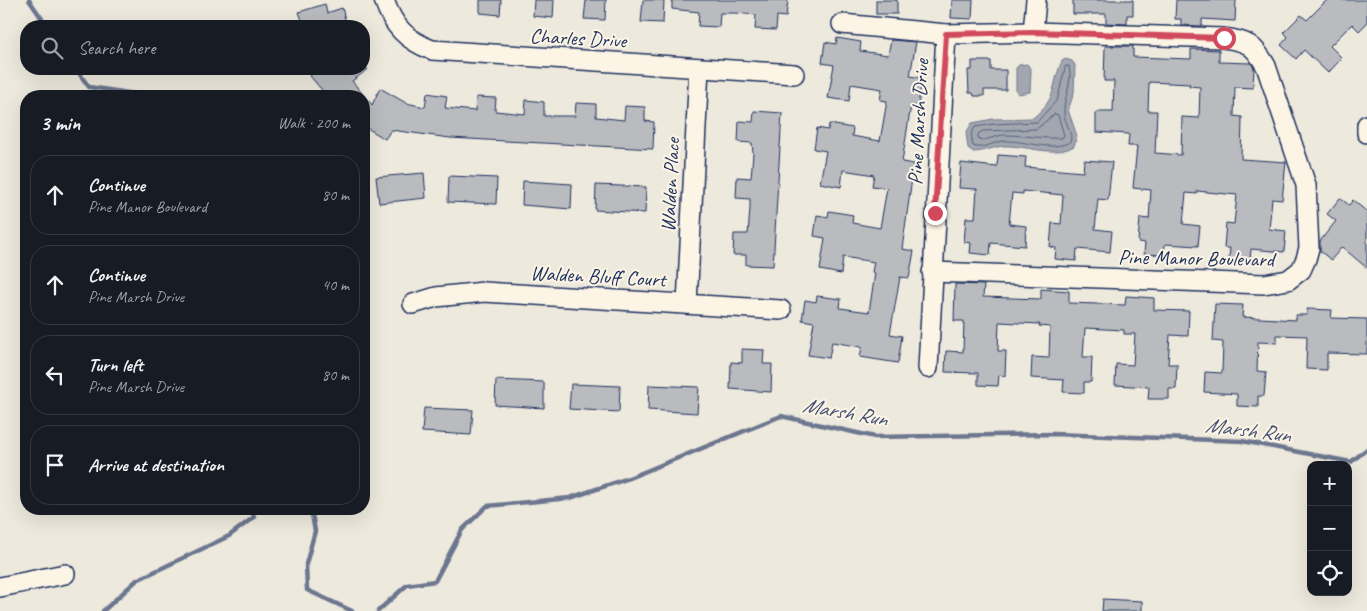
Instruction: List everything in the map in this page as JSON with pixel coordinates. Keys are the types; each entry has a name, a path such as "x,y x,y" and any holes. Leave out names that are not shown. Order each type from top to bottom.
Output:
{"street":[{"name":"Charles Drive","path":"384,0 390,17 401,32 415,44 432,50 794,74"},
{"path":"1033,32 1036,0"},
{"name":"Pine Marsh Drive","path":"842,24 946,34 1033,32"},
{"name":"Pine Manor Boulevard","path":"932,272 1079,279 1212,280 1264,284 1288,280 1301,270 1306,259 1309,248 1306,185 1266,66 1257,51 1244,41 1224,38 1033,32"},
{"name":"Pine Marsh Drive","path":"928,368 946,34"},
{"name":"Walden Place","path":"687,304 699,68"},
{"path":"1367,125 1367,133"},
{"name":"Walden Bluff Court","path":"413,304 436,297 484,292 781,310"},
{"path":"0,587 65,574"}],"water":[{"path":"1066,59 1072,61 1075,65 1074,93 1068,110 1077,136 1074,146 1058,151 1004,146 973,152 968,148 966,133 972,123 993,119 1033,118 1047,104 1053,91 1058,70 1062,61"},
{"path":"1027,64 1031,70 1030,92 1018,94 1016,91 1016,68 1019,65"}],"building":[{"path":"480,0 501,0 500,15 480,13"},
{"path":"534,0 554,0 553,18 533,16"},
{"path":"586,0 606,0 605,20 584,19"},
{"path":"643,0 664,0 663,23 641,22"},
{"path":"672,0 788,0 786,17 777,16 776,30 755,29 756,15 735,13 720,13 719,27 698,26 699,12 672,9"},
{"path":"876,0 897,0 897,14 876,14"},
{"path":"952,0 973,0 972,19 951,18"},
{"path":"1073,0 1133,0 1133,15 1127,15 1127,24 1106,23 1106,14 1073,14"},
{"path":"1176,0 1236,0 1235,21 1202,19 1202,26 1181,25 1181,19 1175,19"},
{"path":"1327,0 1367,0 1367,23 1359,31 1352,24 1330,46 1342,58 1328,73 1304,50 1296,59 1281,45 1288,37 1284,32 1301,15 1307,20"},
{"path":"325,4 327,13 342,8 345,20 302,20 299,12"},
{"path":"837,38 861,42 860,51 888,55 891,40 916,42 910,76 922,78 918,106 911,105 902,162 914,164 902,249 914,251 909,278 900,277 890,334 902,336 898,363 860,357 862,347 832,342 829,358 808,355 814,322 802,320 805,300 816,302 817,296 841,299 840,308 869,312 875,273 872,272 874,262 843,257 841,274 820,270 825,238 814,236 817,215 828,217 829,211 853,215 852,223 880,228 887,188 872,186 874,175 843,170 841,187 820,183 826,151 814,149 817,128 828,130 829,124 853,128 852,136 880,141 887,101 880,100 882,89 851,84 849,101 828,98 834,65 822,63 825,42 836,44"},
{"path":"1105,46 1133,46 1133,57 1191,59 1191,49 1219,50 1219,62 1251,63 1254,68 1253,88 1235,87 1234,116 1242,117 1241,159 1286,162 1282,200 1272,199 1269,229 1286,231 1284,252 1251,249 1250,261 1229,259 1230,248 1224,248 1226,223 1234,224 1237,195 1197,191 1197,194 1186,193 1183,224 1200,226 1198,246 1165,244 1164,255 1144,254 1145,243 1138,242 1140,218 1149,219 1151,190 1133,188 1137,146 1128,146 1129,134 1096,132 1096,112 1113,112 1114,81 1104,81","holes":["1149,82 1190,84 1189,86 1200,87 1199,118 1182,117 1181,155 1155,153 1157,111 1148,111"]},
{"path":"972,61 991,61 991,70 1006,70 1006,90 984,90 984,96 974,96 973,93 969,93 968,70 972,70"},
{"path":"360,75 352,81 360,90 322,90 310,76"},
{"path":"380,88 406,103 425,107 427,93 447,96 445,108 475,111 476,97 496,98 495,111 525,114 526,100 544,102 544,116 575,116 576,103 596,104 596,117 624,120 625,106 645,107 645,121 654,122 653,149 450,138 391,130 385,139 370,130 370,103 372,105"},
{"path":"754,111 782,113 773,266 746,265 746,255 733,255 734,234 748,234 750,209 750,199 736,198 737,177 751,178 753,153 752,143 738,142 739,121 753,122"},
{"path":"998,155 1026,157 1025,167 1083,172 1084,160 1112,162 1108,200 1098,199 1095,229 1112,231 1110,252 1077,249 1076,261 1055,259 1056,248 1050,247 1052,223 1061,224 1063,195 1023,191 1023,194 1012,193 1009,224 1026,226 1025,246 991,243 990,255 970,253 971,243 964,242 966,218 975,218 977,189 959,188 961,163 997,167"},
{"path":"424,173 426,198 379,203 376,177"},
{"path":"449,176 497,178 496,204 448,202"},
{"path":"523,181 572,184 571,209 522,205"},
{"path":"596,185 646,187 645,213 595,210"},
{"path":"1340,198 1349,205 1353,200 1367,212 1367,268 1342,247 1331,260 1320,251 1320,241 1336,221 1327,214"},
{"path":"955,284 984,285 983,297 1041,299 1041,289 1069,291 1069,303 1125,305 1126,296 1154,298 1154,310 1189,311 1188,336 1170,335 1168,364 1177,364 1176,389 1169,389 1169,399 1148,399 1149,387 1115,385 1116,364 1133,365 1135,334 1124,334 1124,330 1085,328 1083,357 1092,357 1091,382 1084,382 1084,393 1063,392 1064,380 1031,378 1032,357 1049,358 1050,327 1039,326 1040,324 999,322 998,351 1006,351 1005,376 999,375 998,386 978,385 978,373 945,372 946,351 963,352 964,321 954,321"},
{"path":"1215,304 1243,305 1242,317 1296,320 1296,315 1307,315 1307,309 1332,310 1331,318 1367,319 1367,354 1327,353 1327,370 1306,369 1307,336 1277,335 1277,343 1258,342 1257,371 1266,372 1264,396 1258,396 1258,407 1237,406 1237,394 1204,392 1205,372 1222,373 1223,342 1213,341"},
{"path":"742,349 764,350 763,364 772,364 771,392 730,389 731,362 742,363"},
{"path":"496,380 544,382 544,408 495,405"},
{"path":"571,384 620,386 619,412 569,409"},
{"path":"649,385 699,387 697,413 648,410"},
{"path":"424,408 473,410 471,435 422,432"},
{"path":"1103,599 1142,601 1142,611 1102,611"}],"waterway":[{"name":"Marsh Run","path":"29,0 43,20"},
{"name":"Marsh Run","path":"80,75 89,87 109,90"},
{"name":"Marsh Run","path":"378,611 407,585 435,581 462,530 487,506 570,498 629,478 781,416 875,437 1053,434 1242,441 1351,462 1367,449"},
{"path":"103,611 137,580 229,536 254,517 254,515"},
{"name":"Marsh Run","path":"312,515 315,531 306,564 307,590 352,611"}],"route":[{"path":"935,213 946,34 1033,32 1224,38"}]}
